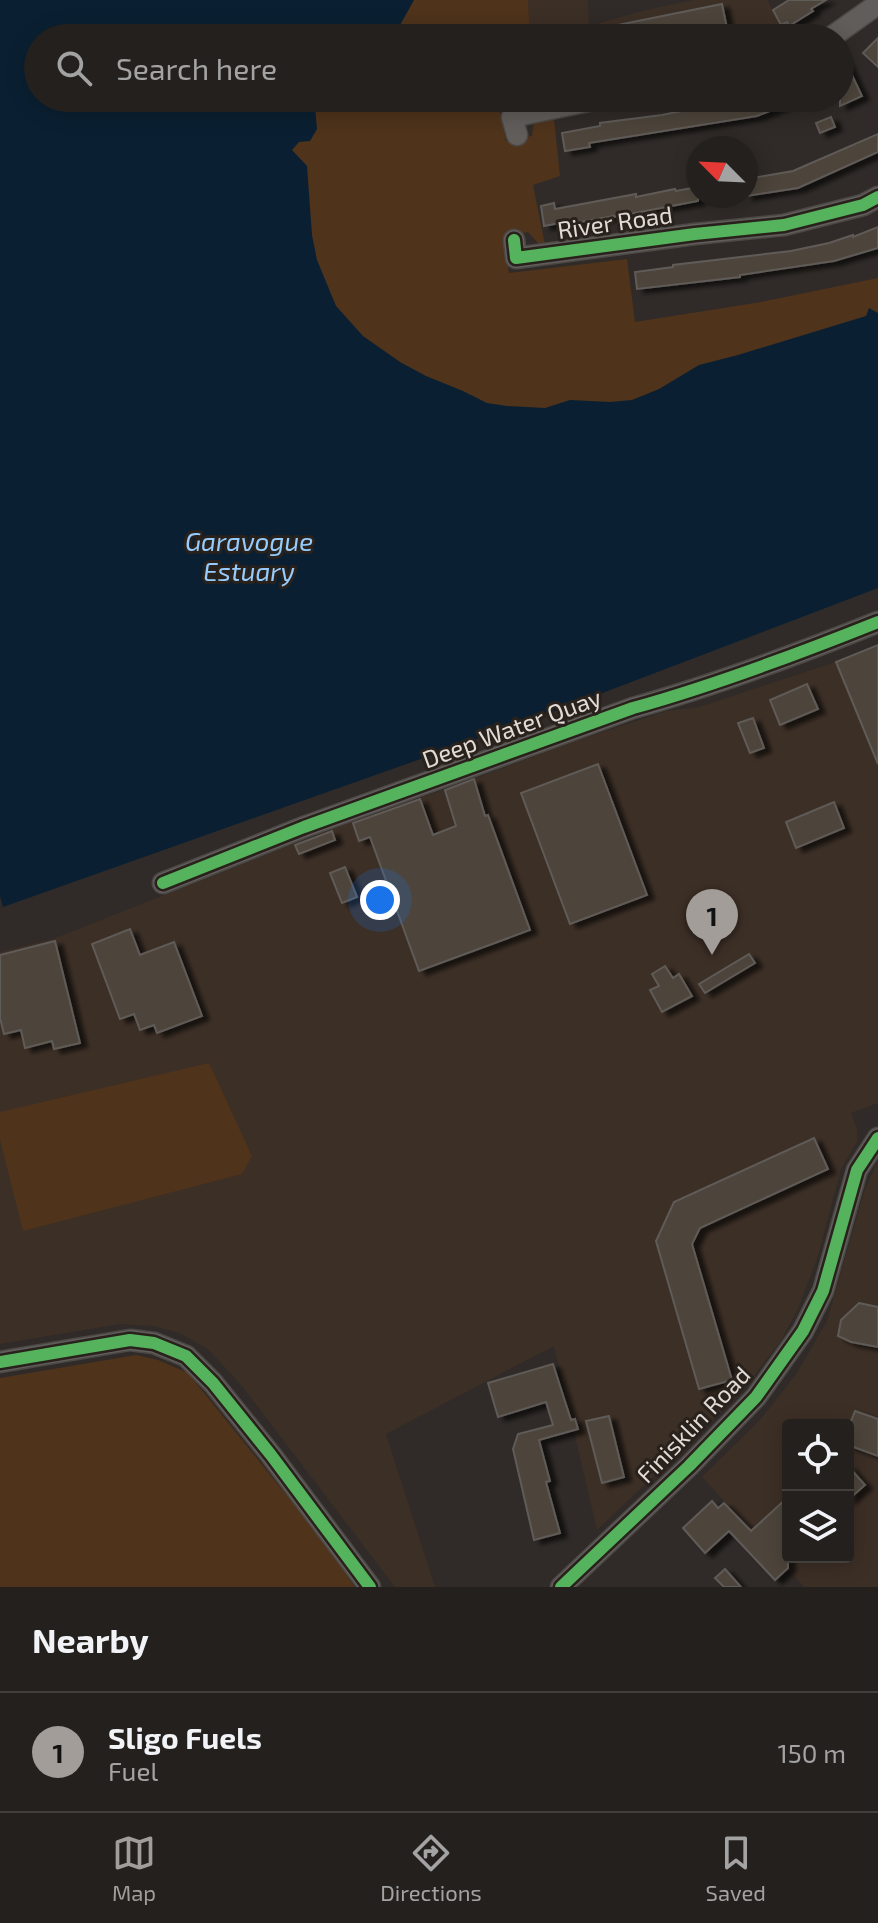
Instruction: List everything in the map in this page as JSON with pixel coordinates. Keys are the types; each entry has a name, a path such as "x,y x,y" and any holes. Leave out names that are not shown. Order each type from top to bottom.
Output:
{"street":[{"path":"850,24 878,4"},
{"path":"517,135 512,117 536,112"},
{"name":"River Road","path":"514,240 516,258 784,225 863,205 878,197"},
{"name":"Deep Water Quay","path":"163,883 304,827 878,622"},
{"name":"Finisklin Road","path":"561,1587 689,1466 756,1397 803,1331 823,1291 857,1170 878,1138"},
{"path":"0,1362 130,1340 154,1343 186,1356 223,1395 370,1587"}],"shaded area":[{"path":"0,0 528,0 529,24 24,24 24,112 500,112 506,141 532,136 536,121 554,119 560,176 533,185 545,245 538,243 528,232 503,237 509,273 627,259 635,322 761,302 878,278 878,337 0,668"},
{"path":"528,0 588,0 589,24 529,24"},
{"path":"693,0 767,0 780,24 596,24"},
{"path":"878,645 878,1103 851,1113 857,1129 857,1142 841,1169 818,1256 798,1309 780,1342 749,1382 597,1530 554,1346 386,1434 435,1587 395,1587 242,1386 209,1350 180,1333 153,1326 120,1324 0,1344 0,952 53,939 331,829 572,742 667,711 699,707"},
{"path":"209,1063 252,1156 242,1174 23,1231 0,1140 0,1112"},
{"path":"878,1161 878,1587 804,1587 702,1477 760,1420 797,1373 827,1321 865,1189"},
{"path":"136,1355 158,1360 188,1373 317,1533 355,1587 0,1587 0,1378"}],"water":[{"name":"Garavogue Estuary","path":"0,0 414,0 401,24 24,24 24,112 315,112 317,129 310,141 299,142 292,150 307,166 317,260 336,306 363,336 400,362 487,403 545,408 570,400 632,400 659,389 699,365 866,316 869,308 878,313 878,588 542,716 3,907 0,896"}],"building":[{"path":"789,0 826,0 792,24 780,24 773,10"},
{"path":"722,4 726,24 623,24"},
{"path":"878,38 878,67 863,53"},
{"path":"854,79 862,96 854,100"},
{"path":"677,112 767,112 589,143 590,147 565,151 562,133 600,126 600,123"},
{"path":"831,117 835,127 820,133 816,123"},
{"path":"878,134 878,152 798,188 758,194 758,177 793,171"},
{"path":"686,189 686,203 544,226 541,206 554,203 555,209 636,194 636,197"},
{"path":"878,227 878,248 834,261 740,277 637,289 635,272 791,251 853,237"},
{"path":"878,645 878,764 836,662"},
{"path":"807,684 818,709 780,725 770,700"},
{"path":"753,718 764,748 750,753 738,723"},
{"path":"598,764 647,895 570,924 521,793"},
{"path":"474,779 485,816 488,815 530,930 419,971 370,837 359,841 353,823 420,799 433,835 456,826 445,790"},
{"path":"834,802 844,828 796,848 786,822"},
{"path":"332,831 335,840 299,854 295,845"},
{"path":"345,867 357,897 342,903 330,873"},
{"path":"130,929 140,955 174,942 202,1016 157,1033 154,1025 140,1030 134,1014 120,1019 92,944"},
{"path":"55,941 80,1043 54,1049 52,1041 25,1048 21,1030 4,1034 0,1018 0,955"},
{"path":"749,954 755,963 705,993 699,984"},
{"path":"665,966 673,978 679,974 692,996 662,1012 650,990 659,986 652,974"},
{"path":"814,1138 828,1169 700,1228 692,1244 732,1380 699,1389 656,1241 674,1202"},
{"path":"859,1303 878,1307 878,1347 838,1336 841,1320"},
{"path":"553,1364 571,1420 575,1419 578,1429 539,1440 550,1481 546,1482 560,1533 534,1540 513,1449 518,1434 553,1425 546,1402 498,1417 488,1383"},
{"path":"855,1411 878,1419 878,1456 854,1447 852,1419"},
{"path":"609,1416 624,1477 602,1483 586,1421"},
{"path":"854,1473 865,1485 854,1495"},
{"path":"712,1501 718,1508 724,1503 751,1531 782,1503 782,1563 788,1563 788,1568 775,1580 729,1531 705,1553 683,1528"},
{"path":"725,1569 741,1587 724,1587 715,1578"}],"cycle path":[{"path":"514,240 516,258 784,225 863,205 878,197"},
{"path":"163,883 304,827 633,708 757,668 878,622"},
{"path":"561,1587 689,1466 756,1397 803,1331 823,1291 857,1170 878,1138"},
{"path":"0,1362 130,1340 154,1343 186,1356 213,1383 271,1455 370,1587"}],"place":[{"name":"Sligo Fuels","path":"712,955"}]}
